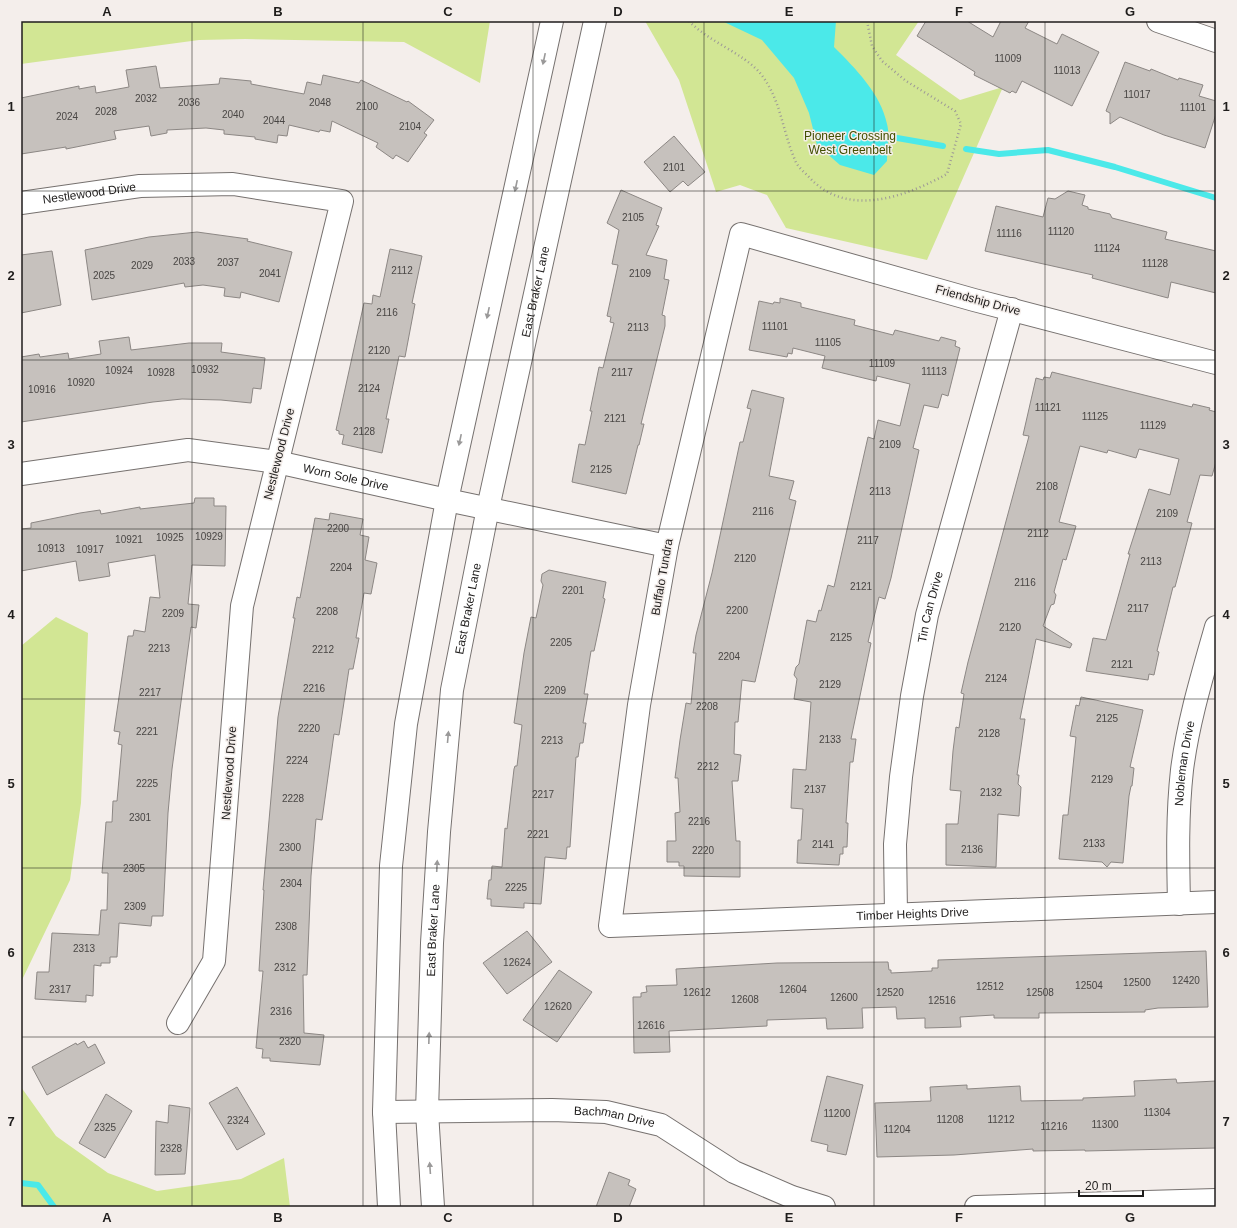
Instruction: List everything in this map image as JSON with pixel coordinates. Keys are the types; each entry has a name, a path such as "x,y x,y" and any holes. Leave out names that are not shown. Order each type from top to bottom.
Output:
{"street":[{"path":"389,1207 384,1112 391,866 406,724 447,500 552,21"},
{"name":"East Braker Lane","path":"433,1207 427,1112 432,943 438,840 452,690 488,508 595,21"},
{"path":"1158,21 1216,41"},
{"name":"Nestlewood Drive","path":"21,203 140,186 233,184 342,201 242,606 214,961 178,1024"},
{"name":"Friendship Drive","path":"741,234 1216,364"},
{"name":"Buffalo Tundra","path":"610,926 639,705 667,546 741,234"},
{"name":"Tin Can Drive","path":"896,914 896,844 901,777 912,696 927,615 1012,309"},
{"name":"Worn Sole Drive","path":"21,474 188,450 277,462 447,500 667,546"},
{"name":"Nobleman Drive","path":"1179,904 1177,835 1182,768 1198,692 1216,627"},
{"name":"Timber Heights Drive","path":"610,926 1216,902"},
{"name":"Bachman Drive","path":"384,1112 552,1110 606,1112 661,1125 734,1172 792,1197 824,1207"},
{"path":"976,1207 1216,1200"}],"path":[{"path":"689,21 698,31 732,52 759,72 775,95 786,138 796,162 817,186 838,197 871,201 898,196 921,188 947,174 961,124 955,111 906,81 882,61 872,46 868,21"}],"green space":[{"path":"21,21 490,21 480,83 404,42 245,39 199,40 21,64"},
{"name":"Pioneer Crossing West Greenbelt","path":"645,21 919,21 896,55 960,100 1003,87 927,260 786,228 767,195 740,185 716,192 679,80"},
{"path":"56,617 88,633 81,803 70,880 21,982 21,646"},
{"path":"21,1087 56,1136 108,1173 157,1191 241,1179 284,1158 290,1207 21,1207"}],"water":[{"path":"722,21 836,21 834,47 866,82 884,113 888,133 887,161 874,175 840,165 817,145 809,113 794,78 762,40"}],"building":[{"path":"926,21 967,21 993,37 1001,21 1029,21 1025,28 1057,44 1062,34 1099,52 1072,106 1022,81 1016,93 1012,91 1010,93 974,75 975,72 917,36"},
{"path":"1125,62 1150,71 1151,69 1178,80 1179,78 1203,85 1199,96 1216,101 1216,114 1205,148 1164,135 1120,117 1110,124 1110,113 1106,111"},
{"path":"156,66 160,88 219,84 220,78 251,81 251,84 304,94 307,82 321,85 323,75 359,83 361,80 407,102 408,101 434,120 424,133 427,135 408,162 396,155 393,159 376,147 378,143 332,121 330,132 320,130 319,132 289,125 287,136 278,135 277,143 255,139 255,137 224,134 224,130 206,128 167,130 167,133 151,136 149,126 114,131 116,139 66,149 66,147 21,154 21,98 79,86 79,89 95,86 96,93 129,87 126,70"},
{"path":"674,136 705,172 688,186 683,181 670,192 644,162"},
{"path":"621,190 662,208 656,225 659,226 646,255 667,260 664,279 669,280 662,315 665,316 665,326 641,424 644,424 626,494 572,482 579,444 585,445 599,367 603,368 614,323 610,322 611,317 607,316 618,265 612,264 619,230 607,223"},
{"path":"1068,191 1085,195 1082,205 1088,207 1088,209 1110,214 1112,218 1167,232 1165,239 1216,251 1216,293 1171,282 1168,298 1092,278 1093,275 985,251 996,206 1043,217 1048,198 1055,199"},
{"path":"197,232 248,239 247,241 292,252 279,302 241,292 240,298 224,296 225,288 203,285 185,287 184,283 92,300 85,250 149,237"},
{"path":"390,249 422,256 412,303 415,304 405,357 399,356 386,419 389,419 382,453 342,444 344,435 339,434 339,431 336,430 364,303 372,304 373,295 380,297"},
{"path":"52,251 61,305 21,313 21,255"},
{"path":"780,298 801,303 801,307 855,320 854,325 893,335 895,330 939,341 941,337 956,341 955,346 960,348 948,396 942,394 938,408 924,405 913,448 919,450 891,578 885,599 879,597 868,642 871,643 851,739 856,739 853,762 850,762 846,823 848,823 847,847 843,847 843,854 840,854 839,865 797,863 798,840 801,840 803,809 791,808 793,769 806,770 811,702 794,699 797,679 794,675 796,667 799,664 807,620 816,622 819,610 821,611 828,585 834,587 868,437 874,439 878,420 900,426 910,384 877,376 876,381 822,368 825,356 793,348 792,354 788,353 787,357 749,350 759,301 773,304 774,302 780,303"},
{"path":"129,337 131,350 189,343 222,343 221,352 265,358 261,389 253,388 251,403 221,400 182,399 21,422 21,357 39,354 40,357 68,353 69,359 101,354 99,341"},
{"path":"1052,372 1192,407 1193,404 1210,408 1209,410 1216,412 1216,462 1212,476 1200,475 1187,522 1192,523 1175,587 1173,587 1157,651 1159,652 1154,675 1149,674 1148,680 1086,671 1093,638 1106,640 1130,554 1128,554 1149,489 1170,495 1179,459 1139,449 1136,458 1108,450 1107,453 1080,446 1059,522 1076,526 1066,560 1063,559 1054,592 1056,595 1054,604 1051,605 1043,626 1072,644 1070,648 1036,639 1020,719 1025,719 1017,775 1019,775 1018,784 1021,787 1019,816 998,814 996,867 946,865 946,824 958,824 961,791 950,790 956,727 959,728 964,694 961,693 1029,436 1023,435 1036,378 1043,380 1044,377 1050,378"},
{"path":"752,390 784,398 769,476 794,481 789,499 796,501 755,682 742,680 738,722 735,722 734,754 741,755 738,781 732,781 736,841 740,841 740,877 684,876 684,866 679,866 679,862 667,862 667,841 676,841 675,813 680,812 678,778 675,778 680,740 686,703 691,704 696,653 693,653 696,635 712,573 740,442 743,442 751,409 747,408"},
{"path":"195,498 214,498 214,506 226,506 225,566 192,565 188,604 199,605 196,628 191,627 172,769 168,813 163,916 152,916 151,926 119,923 117,957 110,957 110,963 101,963 101,966 94,965 93,996 86,995 86,1002 35,999 37,972 49,972 52,933 99,935 101,910 107,910 108,873 102,873 106,822 112,822 113,801 117,801 122,745 118,744 120,732 114,731 128,636 133,636 134,630 145,632 150,597 160,598 155,555 108,563 110,576 79,581 76,561 21,571 21,529 31,528 31,523 80,513 100,510 101,514 140,507 140,509 194,503"},
{"path":"330,513 363,519 360,535 369,537 365,560 377,563 371,594 364,593 356,638 359,638 353,669 349,669 339,735 334,734 322,820 316,819 311,876 307,975 303,975 304,1033 324,1035 320,1065 270,1061 270,1058 262,1058 263,1049 256,1048 263,971 259,971 263,890 278,717 295,618 293,618 297,597 300,598 315,518 329,520"},
{"path":"549,570 606,582 603,598 605,599 594,651 591,651 584,694 588,694 583,723 586,723 583,743 580,743 578,757 576,757 570,847 567,847 566,859 545,857 541,904 524,903 524,908 491,906 491,899 487,899 489,880 491,880 492,866 502,867 505,828 507,829 514,769 515,766 517,766 522,725 514,723 524,653 531,617 536,618 543,585 541,581 542,574"},
{"path":"1081,697 1143,710 1130,767 1134,768 1129,796 1123,863 1111,862 1107,867 1102,862 1059,859 1063,815 1068,815 1076,737 1070,736 1076,705 1079,706"},
{"path":"527,931 552,962 507,994 483,963"},
{"path":"1206,951 1208,1007 1158,1008 1145,1010 1145,1012 1039,1013 1039,1018 994,1018 994,1015 960,1017 961,1027 925,1028 925,1018 897,1019 896,1007 862,1008 863,1028 827,1029 826,1018 767,1020 767,1026 669,1031 670,1052 634,1053 633,997 641,997 641,993 647,992 646,986 677,985 676,969 777,963 888,962 891,973 932,971 932,968 938,968 938,960"},
{"path":"559,970 592,992 557,1042 523,1020"},
{"path":"84,1041 88,1048 95,1044 105,1063 47,1095 32,1067 76,1043 77,1045"},
{"path":"827,1076 863,1085 846,1155 827,1151 828,1145 811,1141"},
{"path":"1176,1079 1177,1083 1216,1081 1216,1148 1085,1151 1033,1151 1033,1149 954,1155 877,1157 875,1103 931,1101 930,1087 967,1085 967,1089 1020,1086 1021,1101 1083,1100 1083,1098 1135,1096 1134,1081"},
{"path":"237,1087 265,1134 237,1150 209,1103"},
{"path":"106,1094 132,1111 105,1158 79,1143"},
{"path":"169,1105 190,1108 185,1174 155,1175 156,1121 168,1123"},
{"path":"609,1172 630,1180 628,1185 636,1189 629,1207 596,1207"}],"waterway":[{"path":"880,135 943,146"},
{"path":"966,149 999,154 1048,150 1115,167 1216,198"},
{"path":"21,1183 38,1185 54,1207"}]}
